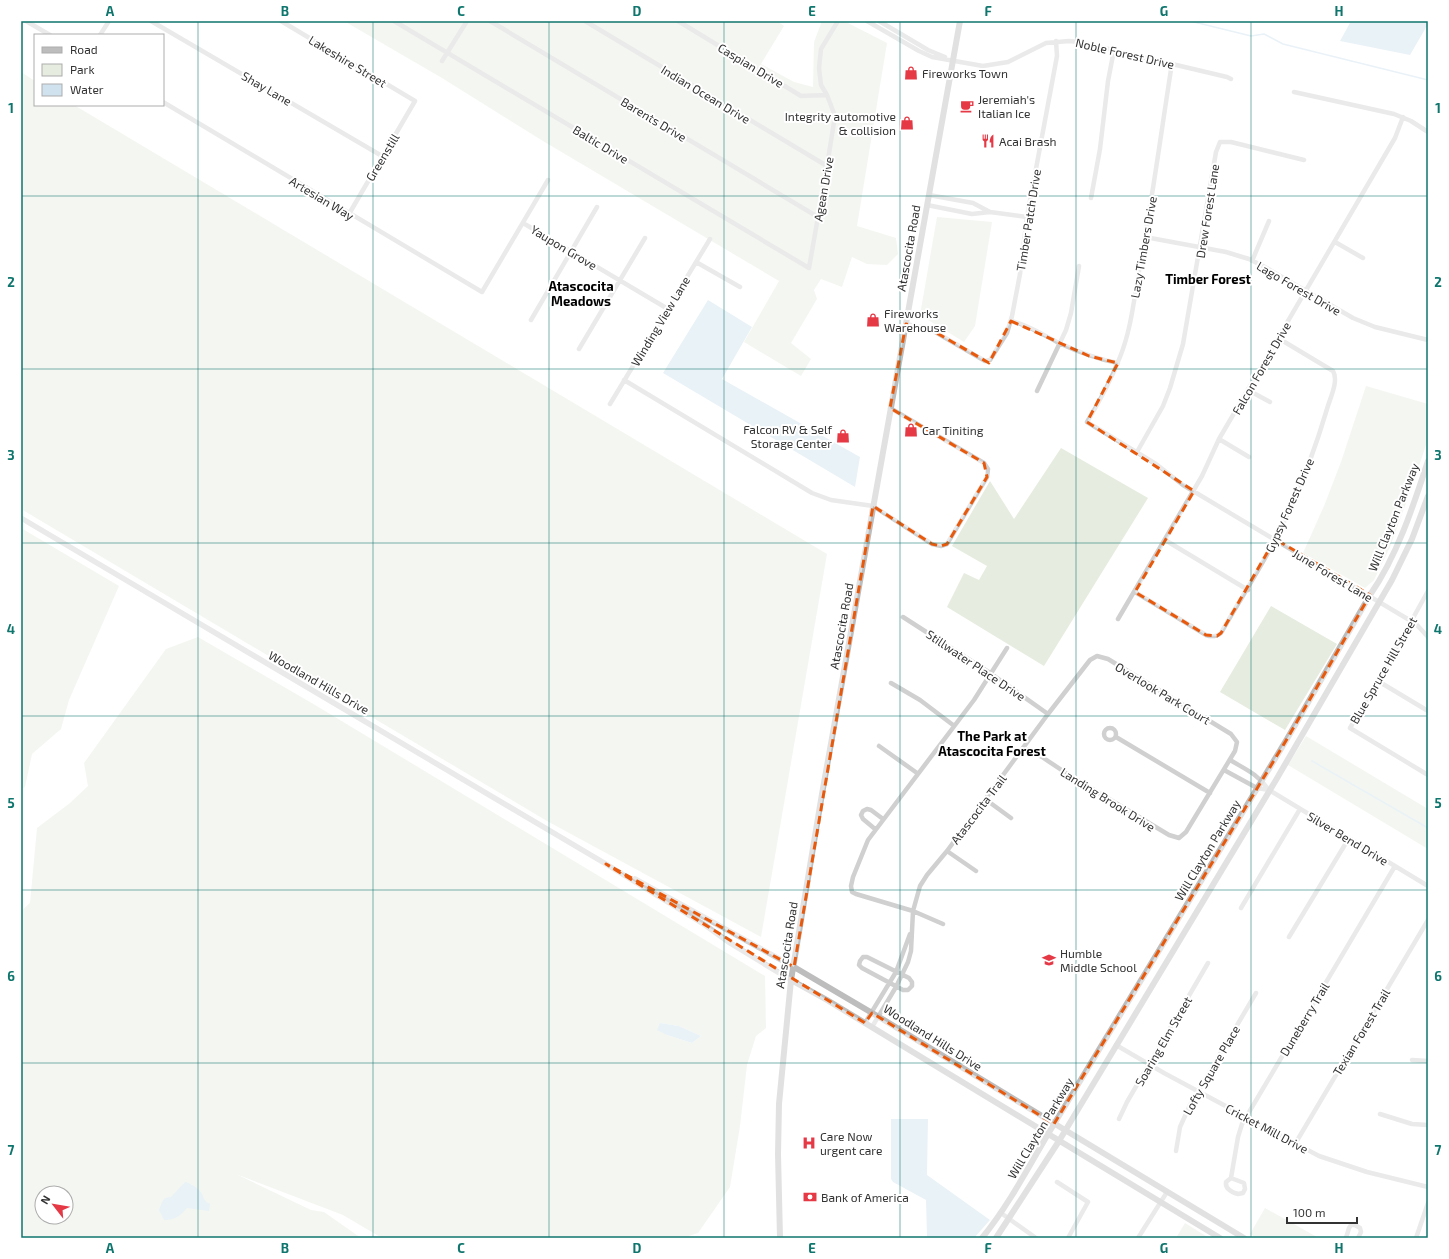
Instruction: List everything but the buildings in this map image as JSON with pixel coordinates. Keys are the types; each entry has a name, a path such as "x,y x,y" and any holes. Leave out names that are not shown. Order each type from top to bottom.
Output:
{"main road":[{"name":"Atascocita Road","path":"780,1238 778,1154 779,1104 791,980 890,408 960,21"},
{"name":"Will Clayton Parkway","path":"982,1238 1014,1194 1048,1134 1211,866 1379,581 1406,521 1428,461"},
{"name":"Will Clayton Parkway","path":"996,1238 1058,1141 1170,956 1379,602 1412,539 1428,496"},
{"path":"1406,521 1418,524"},
{"path":"1324,675 1333,680"},
{"path":"1211,866 1220,871"},
{"path":"1160,951 1170,956"},
{"name":"Woodland Hills Drive","path":"794,967 878,1016 1244,1238"},
{"name":"Woodland Hills Drive","path":"791,980 872,1027 1220,1238"},
{"path":"953,1077 962,1068"}],"street":[{"path":"26,21 48,34"},
{"path":"101,34 109,21"},
{"name":"Shay Lane","path":"151,21 382,156"},
{"name":"Lakeshire Street","path":"281,21 415,101"},
{"name":"Baltic Drive","path":"394,21 809,268"},
{"path":"442,61 467,21"},
{"name":"Barents Drive","path":"490,21 818,217"},
{"name":"Indian Ocean Drive","path":"584,21 828,166"},
{"name":"Caspian Drive","path":"678,21 801,96 827,95"},
{"name":"Agean Drive","path":"809,268 828,166 835,116 819,77 821,49 838,21"},
{"path":"867,21 932,57 952,60"},
{"path":"879,21 928,50 952,60"},
{"name":"Noble Forest Drive","path":"952,60 983,66 1002,64 1041,44 1056,41 1079,42 1172,63 1231,79"},
{"name":"Timber Patch Drive","path":"906,324 930,328 985,361 990,360 1007,333 1011,321 1020,274 1027,217 1057,56 1056,41"},
{"path":"928,50 932,57"},
{"path":"1091,198 1100,149 1108,81 1114,50"},
{"name":"Lazy Timbers Drive","path":"1087,422 1105,391 1118,363 1127,335 1145,237 1172,63"},
{"path":"1294,92 1403,117 1419,125 1428,132"},
{"name":"Greenstill","path":"349,214 415,101"},
{"name":"Artesian Way","path":"164,103 482,292 523,223"},
{"name":"Falcon Forest Drive","path":"1118,619 1194,491 1219,439 1395,138 1403,117"},
{"name":"Drew Forest Lane","path":"1137,452 1162,406 1176,369 1188,320 1216,152 1220,142 1231,142 1304,160"},
{"path":"523,223 548,180"},
{"path":"929,195 973,203 990,212"},
{"path":"927,205 972,214 990,212 1027,217"},
{"path":"531,320 598,207"},
{"path":"1252,261 1269,221"},
{"name":"Yaupon Grove","path":"523,223 668,309"},
{"name":"Lago Forest Drive","path":"1145,237 1226,252 1252,261 1364,324 1428,340"},
{"path":"579,349 645,238"},
{"name":"Winding View Lane","path":"610,404 710,239"},
{"path":"1335,242 1363,258"},
{"path":"696,262 740,287"},
{"path":"1037,391 1066,330 1072,312 1080,266"},
{"path":"1011,321 1038,331 1089,356 1118,363"},
{"name":"Gypsy Forest Drive","path":"1135,592 1206,635 1217,636 1222,631 1248,590 1292,504 1315,448 1334,386 1334,372 1278,338"},
{"path":"624,380 812,493 831,500 873,506 932,544 941,546 946,544 987,477 988,469 984,463 890,408"},
{"path":"1248,390 1270,402"},
{"name":"June Forest Lane","path":"1087,422 1156,464 1173,478 1194,491 1370,595 1417,625 1428,637"},
{"path":"1219,439 1250,458"},
{"name":"Woodland Hills Drive","path":"21,518 606,864 791,980"},
{"path":"1165,540 1248,590"},
{"name":"Blue Spruce Hill Street","path":"1428,591 1350,728 1428,775"},
{"name":"Stillwater Place Drive","path":"903,617 990,673 1048,714"},
{"path":"943,924 913,911 852,892 851,886 853,877 864,849 875,829 974,700 1007,648"},
{"name":"Overlook Park Court","path":"1090,660 1097,656 1102,656 1108,659 1231,734 1237,742 1237,745 1230,760"},
{"name":"Atascocita Trail","path":"872,1027 908,962 911,951 913,911 920,886 1090,660"},
{"path":"1378,681 1428,711"},
{"path":"891,682 920,700 954,725"},
{"path":"1116,737 1210,793 1230,760"},
{"path":"880,746 918,773"},
{"name":"Landing Brook Drive","path":"1024,748 1042,757 1068,775 1169,835 1179,838 1184,835 1210,793"},
{"name":"Silver Bend Drive","path":"1230,760 1262,780 1269,790"},
{"name":"Silver Bend Drive","path":"1224,770 1257,788 1269,790 1428,886"},
{"path":"986,799 1011,818"},
{"path":"875,829 863,819 861,815 863,811 867,809 871,810 883,819"},
{"path":"1241,908 1300,809"},
{"path":"1289,937 1348,838"},
{"path":"947,850 976,871"},
{"name":"Woodland Hills Drive","path":"606,864 650,886 794,967"},
{"name":"Duneberry Trail","path":"1231,1178 1239,1132 1246,1117 1395,866"},
{"name":"Texian Forest Trail","path":"1295,1144 1428,920"},
{"name":"Atascocita Trail","path":"865,1023 896,972 913,927"},
{"path":"863,957 867,957 902,974 909,978 912,982 912,986 908,990 902,990 889,984 862,968 859,965 860,961 863,957"},
{"name":"Soaring Elm Street","path":"1119,1119 1127,1102 1208,963"},
{"name":"Lofty Square Place","path":"1176,1151 1183,1120 1198,1091 1256,993"},
{"name":"Cricket Mill Drive","path":"1116,1045 1318,1156 1339,1163 1428,1186"},
{"path":"1412,1060 1428,1062"},
{"path":"1380,1114 1412,1124 1428,1125"},
{"path":"1057,1182 1088,1202 1068,1238"},
{"path":"1138,1238 1167,1192"},
{"path":"1416,1238 1426,1219 1428,1203"},
{"path":"1001,1213 1036,1238"},
{"path":"1346,1238 1351,1225 1355,1225 1360,1228 1361,1232 1358,1238"}],"highlighted area":[{"path":"1011,321 1089,356 1118,363 1087,422 1194,491 1135,592 1206,635 1217,636 1221,633 1275,539 1370,595 1287,739 1054,1124 872,1013 865,1023 606,864 794,967 873,506 932,544 941,546 947,544 987,477 984,463 890,408 906,324 930,329 989,363"}],"green space":[{"path":"344,21 777,21 784,26 761,64 794,82 813,87 814,42 822,21 844,21 887,43 857,226 896,238 898,254 887,265 867,264 852,257 842,287 821,279 814,290 817,299 791,343 811,359 801,376 744,342 779,281 543,141 442,78"},
{"path":"21,72 34,80 34,106 76,106 827,554 761,937 547,821 21,509"},
{"path":"937,217 992,222 975,326 964,342 920,315"},
{"path":"1366,386 1428,404 1428,439 1390,547 1374,580 1365,588 1303,553 1324,506 1341,462"},
{"path":"1061,448 1148,498 1044,666 947,607 964,573 979,580 987,566 952,546 990,481 1014,519"},
{"path":"21,528 119,586 69,700 61,729 32,754 25,787 21,790"},
{"path":"1271,606 1337,644 1285,730 1220,692"},
{"path":"198,637 315,705 765,976 766,1028 756,1036 747,1065 740,1126 730,1187 698,1233 689,1236 688,1238 382,1238 343,1215 236,1174 311,1210 324,1212 361,1238 21,1238 21,911 30,903 37,828 70,803 88,786 84,763 166,649","holes":["660,1023 679,1026 701,1036 692,1043 667,1035"]},
{"path":"1306,736 1428,809 1428,849 1288,765"},
{"path":"1265,1208 1317,1238 1257,1238 1250,1234"},
{"path":"1185,1223 1209,1238 1176,1238"}],"water":[{"path":"1351,21 1428,21 1428,24 1410,55 1340,41"},
{"path":"708,300 752,327 722,379 860,457 855,487 663,373"},
{"path":"660,1023 679,1026 701,1036 692,1043 667,1035 657,1030"},
{"path":"891,1119 928,1119 927,1175 990,1220 974,1238 927,1238 926,1200 893,1182 891,1179"},
{"path":"185,1182 195,1186 201,1192 204,1200 210,1204 209,1211 187,1208 177,1217 164,1220 159,1210 162,1202 165,1198 171,1197"}],"waterway":[{"path":"1190,21 1251,36 1264,34 1283,44 1428,80"},
{"path":"1312,761 1428,828"}],"place":[{"name":"Fireworks Town","path":"911,73"},
{"name":"Jeremiah's Italian Ice","path":"967,106"},
{"name":"Integrity automotive & collision","path":"907,123"},
{"name":"Acai Brash","path":"988,141"},
{"name":"Fireworks Warehouse","path":"873,320"},
{"name":"Car Tiniting","path":"911,430"},
{"name":"Falcon RV & Self Storage Center","path":"843,436"},
{"name":"Humble Middle School","path":"1049,960"},
{"name":"Care Now urgent care","path":"809,1143"},
{"name":"Bank of America","path":"810,1197"}],"district":[{"name":"Timber Forest","path":"1208,279"},
{"name":"Atascocita Meadows","path":"581,294"},
{"name":"The Park at Atascocita Forest","path":"992,744"}]}
